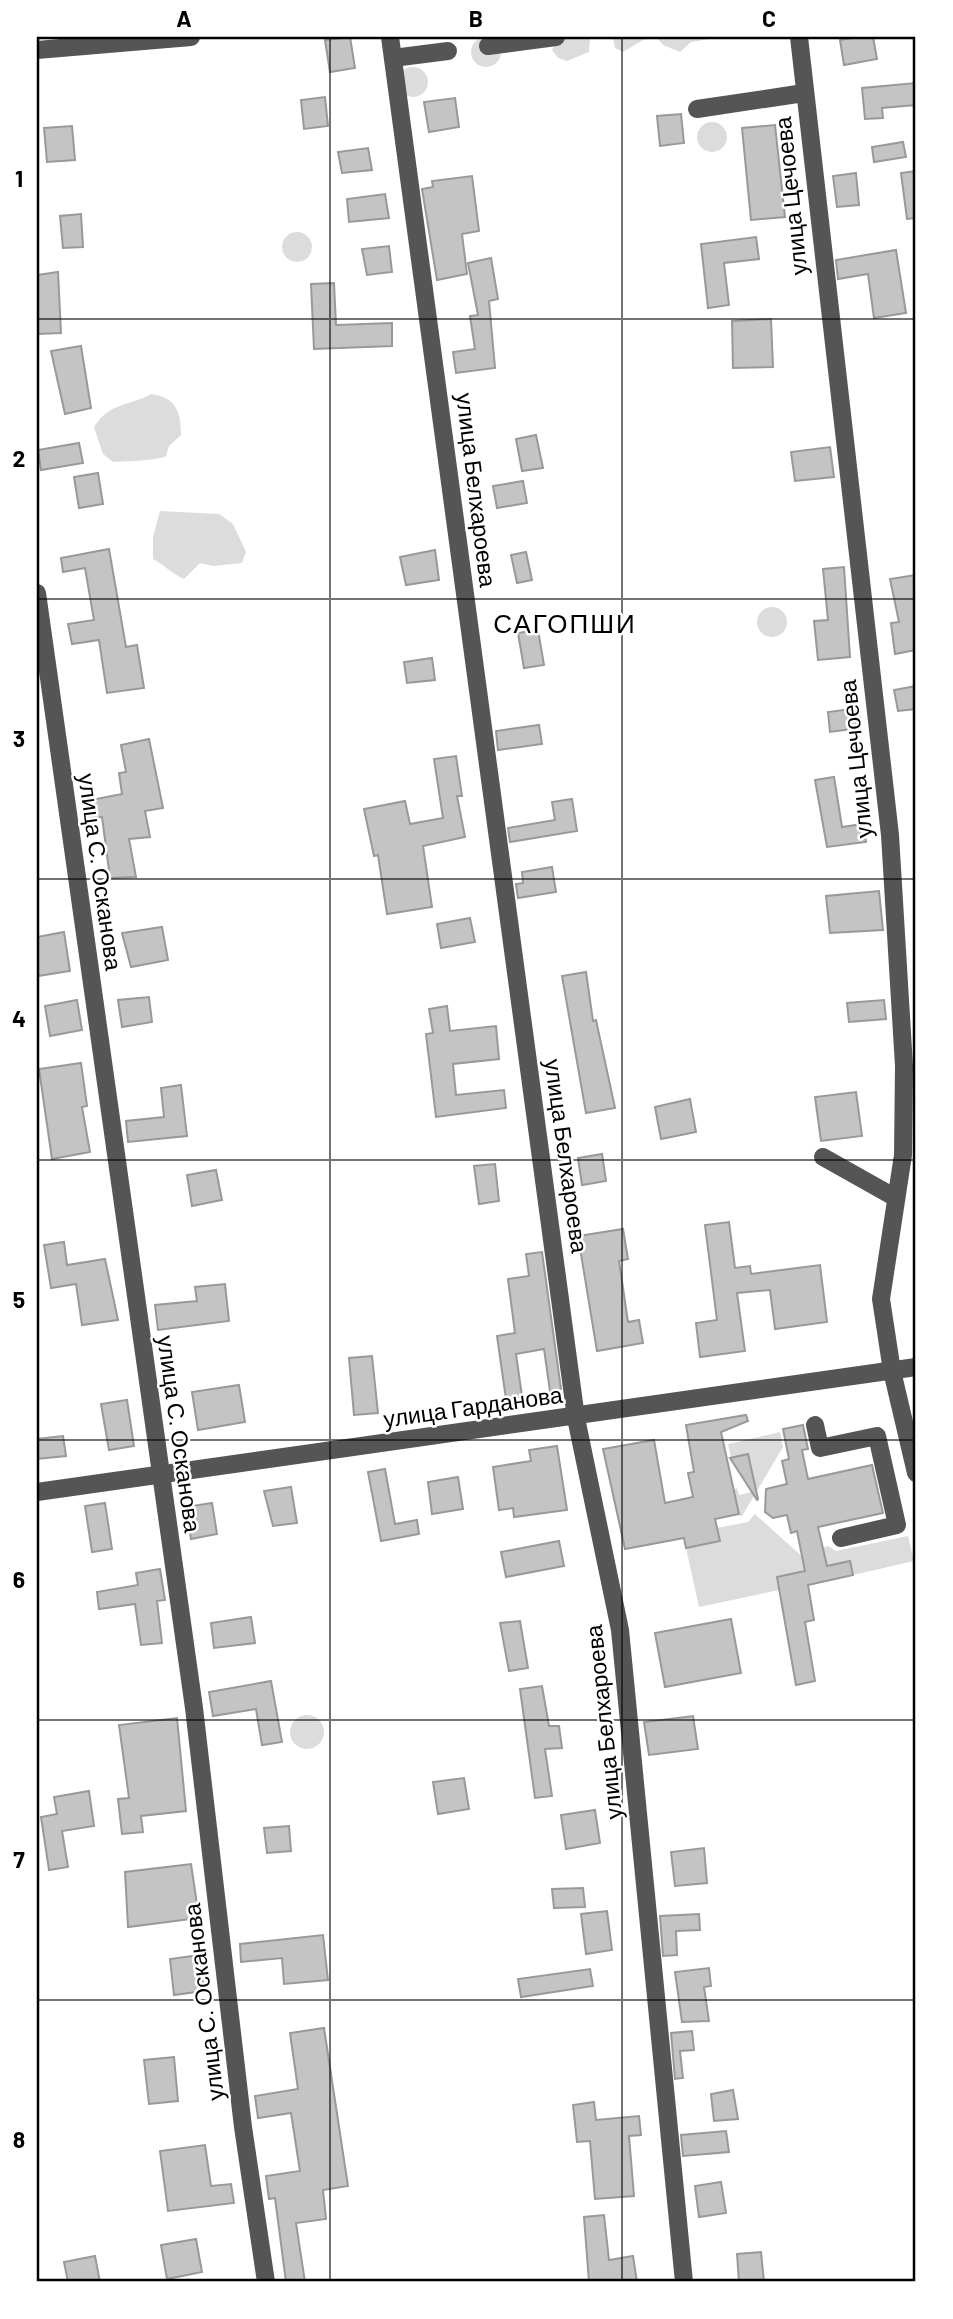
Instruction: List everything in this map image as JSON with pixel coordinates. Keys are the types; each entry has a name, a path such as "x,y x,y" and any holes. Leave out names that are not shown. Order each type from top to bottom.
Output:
{"street":[{"path":"37,50 191,37"},
{"name":"улица Белхароева","path":"390,37 576,1418 620,1630 684,2282"},
{"path":"488,46 556,37"},
{"name":"улица Цечоева","path":"799,37 890,835 910,1129 896,1198 881,1299 892,1371 916,1474"},
{"path":"393,58 448,51"},
{"path":"697,109 804,93"},
{"name":"улица С. Осканова","path":"37,593 159,1476 194,1708 243,2127 266,2282"},
{"path":"823,1157 896,1198"},
{"name":"улица Гарданова","path":"37,1492 576,1418 916,1367"},
{"path":"815,1425 820,1448 877,1436 901,1524 841,1538"}],"shaded area":[{"path":"486,37 497,41 501,52 497,63 486,67 475,63 471,52 475,41"},
{"path":"558,37 590,37 589,52 567,61 558,58 552,50"},
{"path":"613,37 656,37 643,40 623,52 615,48"},
{"path":"656,37 721,37 691,42 680,52 663,45"},
{"path":"413,67 424,71 428,82 424,93 413,97 402,93 398,82 402,71"},
{"path":"712,122 723,126 727,137 723,148 712,152 701,148 697,137 701,126"},
{"path":"297,232 308,236 312,247 308,258 297,262 286,258 282,247 286,236"},
{"path":"151,394 166,398 175,407 180,419 181,435 169,446 166,456 161,458 113,462 103,454 94,427 106,413"},
{"path":"160,511 219,514 233,524 246,552 242,563 213,566 200,563 184,579 176,575 153,559 153,537"},
{"path":"772,607 783,611 787,622 783,633 772,637 761,633 757,622 761,611"},
{"path":"780,1432 783,1447 742,1516 740,1516 734,1489 737,1488 739,1495 756,1491 748,1454 731,1458 728,1444"},
{"path":"755,1514 807,1561 809,1570 777,1577 779,1590 699,1607 686,1548 720,1540 717,1528 748,1522"},
{"path":"908,1536 914,1561 853,1575 817,1568 819,1549 828,1546 836,1551"},
{"path":"307,1715 319,1720 324,1732 319,1744 307,1749 295,1744 290,1732 295,1720"}],"building":[{"path":"350,37 355,68 330,72 325,40"},
{"path":"873,37 877,59 844,65 840,40"},
{"path":"916,83 916,105 882,108 883,118 865,119 862,88"},
{"path":"325,97 328,126 304,129 301,100"},
{"path":"455,98 459,127 429,132 424,102"},
{"path":"681,114 684,143 660,146 657,116"},
{"path":"775,125 785,217 751,220 742,128"},
{"path":"72,126 75,160 47,162 44,128"},
{"path":"903,142 906,157 874,162 872,147"},
{"path":"368,148 372,170 342,173 338,152"},
{"path":"916,171 916,218 907,219 901,173"},
{"path":"856,173 859,205 837,207 833,176"},
{"path":"472,176 479,231 462,234 467,274 437,280 422,189 433,187 432,181"},
{"path":"385,194 389,218 349,222 347,199"},
{"path":"81,214 83,247 63,248 60,216"},
{"path":"756,237 759,259 724,263 729,305 708,308 701,244"},
{"path":"389,246 392,272 367,275 362,249"},
{"path":"896,250 906,313 874,318 868,274 838,279 836,260"},
{"path":"491,258 498,299 489,301 495,368 456,373 453,352 475,349 470,316 478,315 468,263"},
{"path":"58,272 61,333 37,334 37,275"},
{"path":"334,283 336,325 392,323 392,346 314,349 311,284"},
{"path":"771,319 773,367 733,368 732,321"},
{"path":"81,346 91,408 65,414 51,351"},
{"path":"536,435 543,468 522,471 516,439"},
{"path":"79,443 83,463 41,470 38,450"},
{"path":"830,447 834,477 795,481 791,452"},
{"path":"98,473 103,504 79,508 74,477"},
{"path":"523,481 527,503 497,508 493,486"},
{"path":"109,549 126,647 137,645 144,688 107,693 99,640 72,644 68,624 94,620 85,568 63,572 61,558"},
{"path":"435,550 439,580 406,585 400,557"},
{"path":"526,552 532,580 517,583 511,555"},
{"path":"844,567 850,657 818,660 814,621 828,620 823,569"},
{"path":"916,575 916,650 895,654 891,623 899,622 890,579"},
{"path":"538,630 544,665 524,668 518,633"},
{"path":"432,658 435,680 407,683 404,662"},
{"path":"916,686 916,709 898,711 894,690"},
{"path":"858,708 861,728 830,732 828,712"},
{"path":"539,725 542,744 498,750 496,731"},
{"path":"149,739 163,808 145,811 150,837 129,839 136,877 110,878 102,817 90,819 86,801 122,794 119,773 126,772 121,745"},
{"path":"456,756 462,796 457,796 465,837 423,846 432,907 387,914 378,855 374,856 364,809 405,801 410,824 443,818 434,759"},
{"path":"834,777 842,827 863,824 866,842 827,847 815,780"},
{"path":"572,799 577,831 510,842 508,828 555,820 552,802"},
{"path":"552,867 556,892 518,898 516,884 523,883 522,872"},
{"path":"879,891 883,930 830,933 826,896"},
{"path":"470,918 475,942 441,948 437,924"},
{"path":"162,927 168,960 131,967 122,933"},
{"path":"64,932 70,971 38,976 37,937"},
{"path":"586,972 593,1021 596,1020 615,1108 586,1113 562,976"},
{"path":"149,997 152,1022 122,1027 118,1000"},
{"path":"77,1000 82,1030 50,1036 45,1006"},
{"path":"884,1000 886,1019 849,1022 847,1003"},
{"path":"447,1006 450,1031 496,1026 499,1059 453,1064 456,1095 504,1090 506,1108 436,1117 426,1034 433,1033 429,1009"},
{"path":"81,1063 87,1106 82,1107 90,1152 52,1159 39,1069"},
{"path":"181,1085 187,1136 128,1142 126,1121 164,1117 161,1088"},
{"path":"856,1092 862,1136 821,1141 815,1097"},
{"path":"690,1099 696,1132 661,1139 655,1107"},
{"path":"602,1154 606,1181 582,1185 578,1158"},
{"path":"495,1164 499,1201 479,1204 474,1166"},
{"path":"216,1170 222,1200 192,1206 187,1175"},
{"path":"729,1222 735,1268 750,1266 751,1274 820,1265 827,1322 775,1329 770,1290 737,1293 745,1351 700,1357 696,1323 717,1320 705,1225"},
{"path":"623,1229 628,1259 619,1261 628,1322 639,1320 643,1343 597,1351 578,1236"},
{"path":"64,1242 67,1265 105,1259 118,1320 82,1325 76,1284 51,1288 44,1245"},
{"path":"542,1252 561,1389 550,1391 544,1349 516,1354 522,1396 506,1399 497,1336 515,1333 508,1279 529,1276 526,1254"},
{"path":"225,1284 229,1321 158,1330 155,1305 197,1301 195,1287"},
{"path":"372,1356 378,1413 354,1415 349,1358"},
{"path":"239,1385 245,1422 198,1430 192,1392"},
{"path":"127,1400 134,1446 109,1450 101,1404"},
{"path":"746,1415 748,1421 721,1432 739,1514 715,1519 720,1541 686,1548 684,1538 625,1549 603,1449 654,1440 665,1503 693,1497 688,1473 694,1472 686,1425"},
{"path":"803,1425 808,1449 802,1450 808,1479 872,1465 883,1513 818,1527 827,1566 850,1561 853,1575 808,1585 814,1620 805,1622 815,1681 796,1685 777,1577 805,1571 797,1531 791,1533 787,1515 773,1518 765,1512 766,1489 787,1484 782,1461 789,1459 783,1429"},
{"path":"63,1436 66,1456 37,1459 37,1439"},
{"path":"557,1446 567,1510 514,1517 513,1508 499,1510 493,1467 531,1461 529,1450"},
{"path":"748,1454 758,1499 757,1500 730,1458"},
{"path":"385,1469 395,1524 417,1520 419,1534 381,1541 368,1472"},
{"path":"458,1477 463,1509 432,1514 428,1482"},
{"path":"291,1487 297,1523 273,1526 264,1491"},
{"path":"105,1503 112,1549 92,1552 85,1506"},
{"path":"212,1503 217,1534 191,1539 186,1507"},
{"path":"559,1541 564,1566 506,1577 501,1552"},
{"path":"160,1569 165,1600 157,1601 162,1643 141,1645 135,1604 99,1609 97,1592 138,1585 136,1573"},
{"path":"251,1617 255,1643 214,1648 211,1623"},
{"path":"731,1619 741,1673 665,1687 655,1633"},
{"path":"520,1621 528,1668 509,1671 500,1623"},
{"path":"271,1681 282,1742 262,1745 256,1709 213,1716 209,1692"},
{"path":"542,1686 549,1726 559,1726 562,1748 545,1749 552,1796 535,1798 520,1689"},
{"path":"693,1716 698,1749 649,1755 644,1722"},
{"path":"177,1718 186,1811 141,1816 143,1832 122,1834 118,1799 129,1798 119,1725"},
{"path":"464,1778 469,1809 438,1814 433,1782"},
{"path":"89,1791 94,1826 62,1831 68,1867 49,1870 41,1817 57,1814 54,1797"},
{"path":"595,1810 600,1843 566,1849 561,1815"},
{"path":"289,1826 291,1851 267,1853 264,1828"},
{"path":"704,1848 707,1883 675,1886 671,1852"},
{"path":"191,1864 199,1918 128,1927 125,1872"},
{"path":"583,1888 585,1907 554,1908 552,1889"},
{"path":"607,1911 612,1950 586,1954 581,1914"},
{"path":"699,1914 700,1930 676,1931 677,1955 663,1956 660,1916"},
{"path":"323,1935 328,1980 284,1984 282,1958 241,1962 240,1944"},
{"path":"200,1955 204,1991 174,1995 170,1959"},
{"path":"709,1968 711,1986 704,1987 709,2021 682,2022 675,1972"},
{"path":"590,1969 593,1986 521,1997 518,1979"},
{"path":"324,2028 348,2186 323,2190 326,2219 296,2223 305,2282 286,2282 275,2198 269,2199 266,2176 300,2171 291,2113 258,2118 255,2096 298,2089 290,2033"},
{"path":"692,2031 694,2050 680,2051 683,2078 675,2079 671,2033"},
{"path":"174,2057 178,2101 149,2104 144,2060"},
{"path":"733,2090 738,2119 714,2121 711,2094"},
{"path":"594,2102 596,2120 639,2116 641,2135 629,2136 634,2196 595,2199 590,2141 577,2142 573,2105"},
{"path":"726,2131 729,2152 683,2156 681,2135"},
{"path":"205,2145 211,2186 231,2184 234,2203 168,2211 160,2151"},
{"path":"721,2182 726,2213 699,2217 695,2186"},
{"path":"604,2215 609,2260 633,2256 637,2282 589,2282 584,2217"},
{"path":"196,2239 202,2272 167,2279 161,2245"},
{"path":"761,2252 764,2282 739,2282 737,2254"},
{"path":"95,2256 100,2282 68,2282 64,2262"}],"district":[{"name":"САГОПШИ","path":"565,624"}]}
